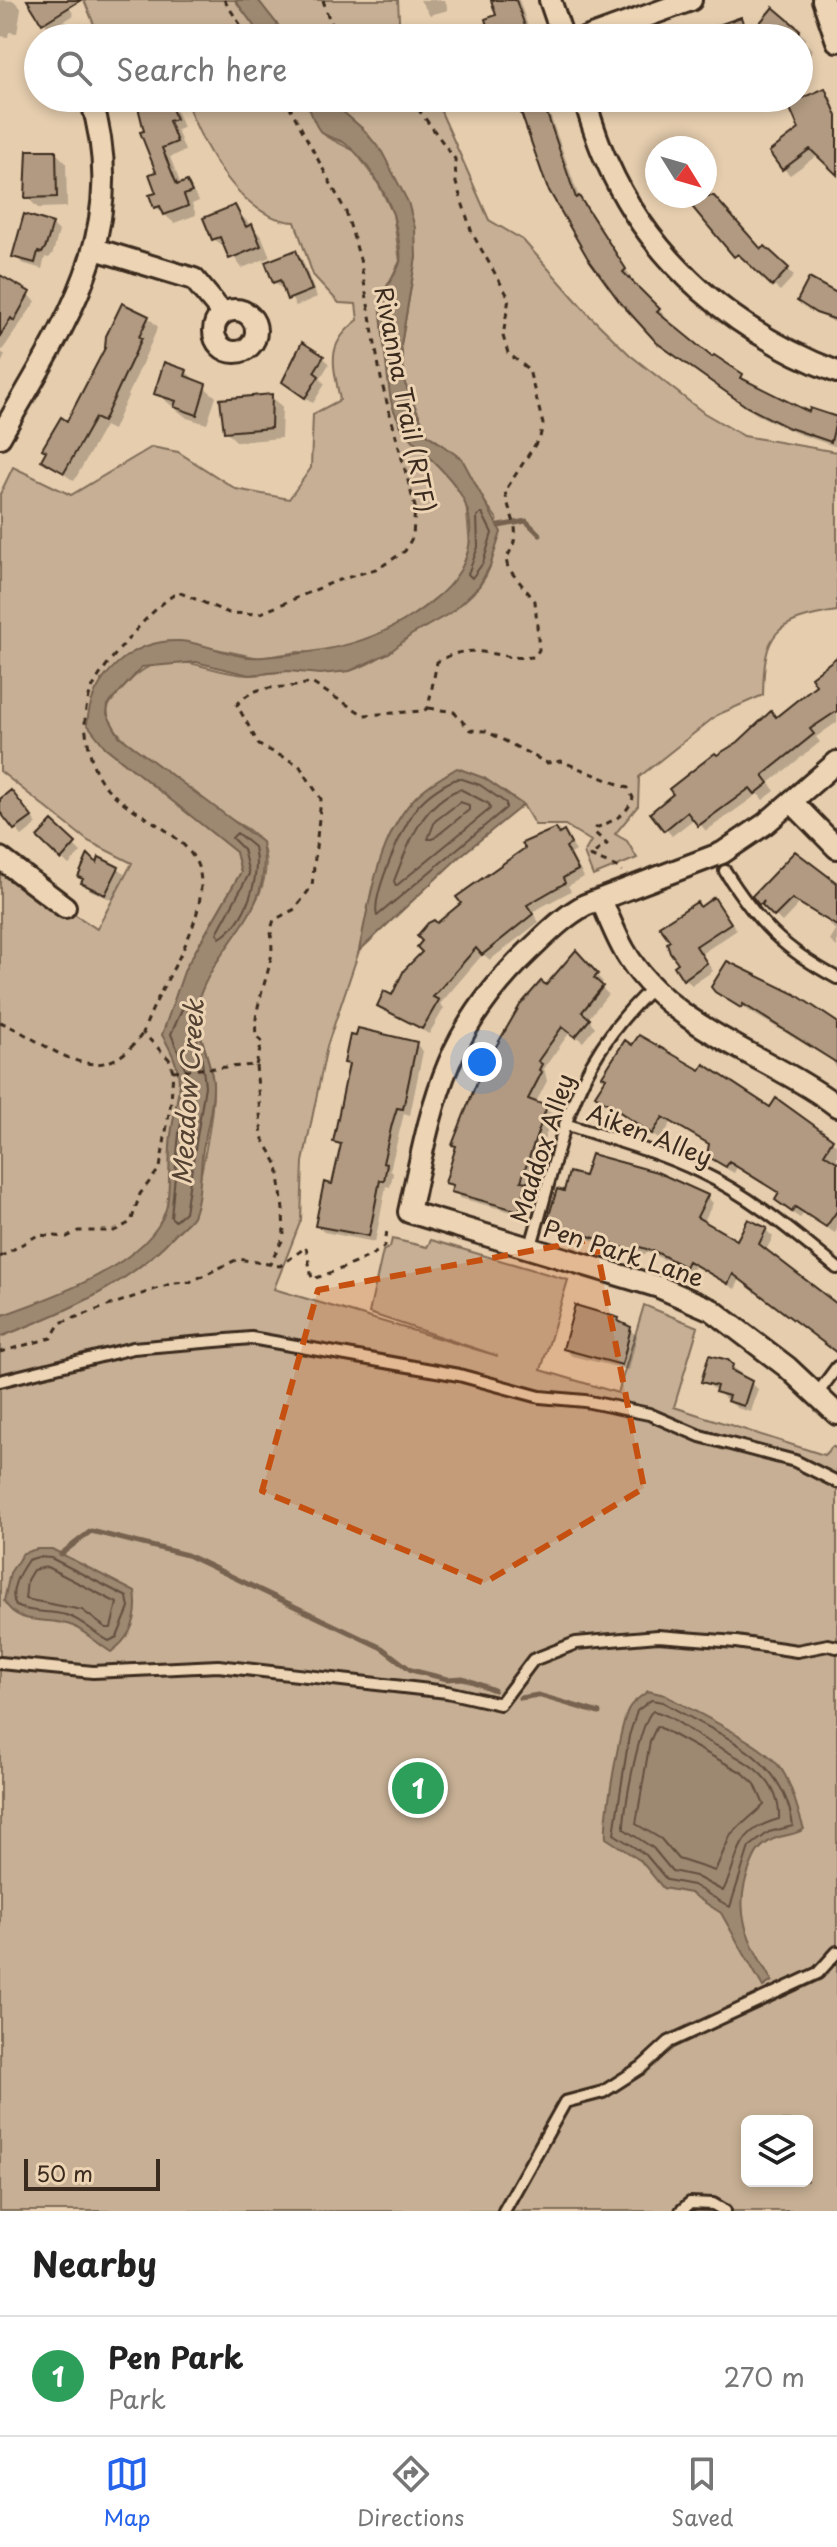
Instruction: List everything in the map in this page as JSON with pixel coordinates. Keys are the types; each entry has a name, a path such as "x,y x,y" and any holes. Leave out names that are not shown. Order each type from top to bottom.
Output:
{"street":[{"path":"550,0 558,24"},
{"path":"625,24 691,0"},
{"path":"823,0 837,41"},
{"path":"0,437 76,304 95,249 103,176 95,112"},
{"path":"589,112 606,161 626,199 670,260 728,314 766,340 837,372"},
{"path":"95,249 194,279 223,314"},
{"path":"837,762 792,802 722,853 601,899 625,952 653,987 692,1020 837,1106"},
{"path":"792,802 837,848"},
{"path":"0,858 65,907"},
{"name":"Pen Park Lane","path":"601,899 567,915 518,961 484,1000 456,1043 433,1104 409,1212 659,1287 712,1310 817,1394 837,1414"}],"lane":[{"path":"725,871 767,928 795,955 837,978"},
{"name":"Maddox Alley","path":"530,1249 576,1089 612,1030 653,987"},
{"name":"Aiken Alley","path":"565,1124 669,1158 702,1173 760,1207 837,1268"},
{"path":"0,1381 133,1348 251,1338 459,1375 540,1397 585,1401 649,1414 700,1436 795,1461 837,1482"},
{"path":"817,1394 837,1367"},
{"path":"0,1663 93,1672 218,1666 447,1692 500,1704 533,1660 576,1643 658,1636 736,1642 797,1651 828,1645 837,1647"},
{"path":"504,2211 565,2102 603,2092 642,2067 669,2042 818,1973 837,1952"},
{"path":"681,2211 690,2203 713,2204 725,2211"}],"path":[{"path":"224,0 240,24"},
{"path":"323,0 333,24"},
{"name":"Rivanna Trail (RTF)","path":"143,1033 154,1001 190,933 201,884 191,854 169,833 125,805 101,781 93,765 83,723 86,697 104,668 157,605 178,592 229,613 259,614 336,581 379,568 405,551 413,536 415,507 382,384 357,247 346,212 292,112"},
{"path":"420,112 455,159 456,183 472,233 509,298 503,336 508,353 529,370 543,424 540,437 505,491 517,531 517,541 506,559 508,568 535,601 539,650 534,657 520,658 457,649 435,666 428,708"},
{"path":"270,1264 284,1237 283,1210 278,1165 262,1137 256,1065 262,1042 256,1036 255,1023 272,954 268,935 274,920 295,909 312,886 321,799 299,765 259,745 237,705 244,697 269,686 295,689 310,682 364,715 428,708 454,712 470,730 486,731 547,763 561,761 628,788 633,798 629,809 614,821 596,828 594,832 607,844 590,856 622,872"},
{"path":"0,1022 61,1058 94,1064 112,1061 131,1050 143,1033 169,1059 175,1072 160,1168 140,1194 131,1222 114,1231 78,1231 67,1237 38,1235 0,1257"},
{"path":"175,1072 230,1070 256,1065"},
{"path":"0,1352 51,1338 60,1323 101,1307 126,1303 173,1283 190,1282 238,1259 280,1266 306,1247 312,1279 331,1274 378,1252 385,1245 387,1231"}],"highlighted area":[{"path":"595,1239 644,1488 484,1583 262,1491 318,1290"}],"shaded area":[{"path":"84,0 235,0 253,24 94,24"},
{"path":"258,0 398,0 399,24 277,24"},
{"path":"190,112 313,112 327,137 355,151 379,185 393,214 400,261 380,301 399,424 449,477 466,502 470,546 459,576 445,591 399,626 362,642 323,653 298,652 259,658 178,641 101,680 105,747 236,852 241,872 185,969 195,992 181,1218 141,1248 179,1231 193,1216 213,1100 209,1064 197,1021 197,1002 215,964 254,905 266,865 259,839 192,794 134,749 110,720 109,705 141,671 170,661 249,675 356,669 468,598 484,579 493,556 497,519 446,447 428,435 416,416 405,384 401,345 416,257 364,130 343,112 441,112 489,220 523,240 590,316 630,355 704,413 744,436 837,452 837,611 786,625 770,643 763,695 717,715 639,777 638,806 615,834 627,841 637,858 593,876 584,853 591,841 565,825 535,825 523,805 484,778 412,801 392,835 372,888 359,951 327,1046 303,1162 301,1220 274,1289 498,1356 369,1313 383,1251 390,1247 392,1239 427,1247 431,1240 568,1280 541,1370 618,1393 644,1305 698,1327 674,1407 824,1455 833,1446 837,1450 837,2211 0,2211 0,865 97,929 132,863 88,841 0,771 0,494 13,467 71,495 152,447 178,452 236,489 289,499 311,468 313,414 340,400 334,356 340,338 358,320 356,304 339,303 313,275 295,222 275,218 257,208 225,176"}],"water":[{"path":"235,0 258,0 277,24 253,24"},
{"name":"Meadow Creek","path":"310,112 343,112 364,130 382,152 408,202 415,228 416,257 401,345 405,384 428,435 462,459 501,532 490,566 479,586 452,612 411,635 389,653 350,671 320,674 288,671 249,675 196,662 142,667 108,705 107,714 119,736 262,842 264,867 253,907 218,960 198,1001 197,1019 213,1091 198,1201 193,1216 158,1252 117,1283 72,1307 0,1337 0,1316 95,1277 140,1247 156,1229 168,1202 170,1143 179,1084 176,1063 162,1035 185,969 241,872 236,852 105,747 87,724 96,691 105,677 130,654 162,642 190,642 242,656 263,657 331,648 372,637 392,628 440,595 461,569 469,548 470,525 458,490 408,434 391,401 381,300 400,262 393,214 368,167 346,144 320,131"},
{"path":"457,768 484,778 523,805 458,858 359,951 376,872 400,817 417,796"},
{"path":"52,1549 135,1592 136,1610 132,1626 124,1640 111,1652 73,1626 26,1618 11,1610 4,1601 10,1573 23,1553"},
{"path":"648,1691 665,1695 757,1747 778,1765 791,1787 804,1829 774,1839 762,1847 756,1853 744,1886 742,1901 746,1928 772,1981 763,1987 721,1913 690,1893 663,1888 641,1861 606,1838 613,1772 625,1717 631,1705"}],"building":[{"path":"27,0 81,0 42,24"},
{"path":"491,0 516,0 524,24 487,24 485,19 496,15"},
{"path":"773,7 793,24 759,24"},
{"path":"741,17 743,24 721,24"},
{"path":"825,88 837,116 837,175 810,149 782,170 769,152 799,129 792,112 813,112 813,93"},
{"path":"139,112 173,112 176,119 169,121 177,142 162,148 177,185 187,181 192,192 184,195 188,206 164,215 160,206 154,208 149,195 156,193 149,174 156,172 140,132 144,131"},
{"path":"521,112 546,112 576,198 579,196 626,269 623,272 660,309 657,312 712,357 714,355 743,374 741,378 809,412 810,408 837,417 831,442 787,427 747,407 657,343 619,301 587,257 547,187"},
{"path":"27,150 56,150 57,197 25,198"},
{"path":"717,199 761,249 765,246 789,268 772,286 738,254 734,257 693,208 717,208"},
{"path":"235,205 246,227 252,224 261,246 229,259 220,237 212,240 203,218"},
{"path":"24,214 53,223 46,246 42,253 38,252 35,263 12,257"},
{"path":"296,250 312,290 287,300 280,280 273,283 265,262"},
{"path":"0,275 30,292 14,321 11,318 0,336"},
{"path":"809,278 837,293 837,320 816,313 797,301"},
{"path":"122,303 149,316 139,337 142,338 103,422 95,418 64,473 41,460 46,451 42,449 61,417 67,421 105,348 106,336"},
{"path":"302,342 324,356 314,372 319,376 305,398 282,382"},
{"path":"164,362 187,370 185,376 206,384 197,415 174,407 176,401 154,394"},
{"path":"272,394 271,428 224,432 220,399"},
{"path":"837,657 837,711 810,729 814,734 763,775 769,783 755,794 750,788 698,826 687,812 664,831 650,813 673,794 669,789 715,753 717,755 738,742 771,711 776,717 816,685 811,677"},
{"path":"11,790 32,817 14,830 0,812 0,799"},
{"path":"52,821 76,843 61,860 37,837"},
{"path":"556,828 559,834 564,831 571,844 566,847 578,870 563,878 565,883 527,905 533,914 482,955 476,948 433,997 439,1000 422,1029 377,1006 384,991 392,995 404,970 422,952 417,947 422,941 417,936 428,923 434,920 437,923 461,903 456,897 525,848 522,843"},
{"path":"795,851 837,883 837,926 792,899 774,917 762,905 764,901 759,905 752,896"},
{"path":"88,854 97,863 99,857 119,867 105,895 81,883 83,879 78,877"},
{"path":"714,897 731,923 696,946 707,963 683,980 674,966 678,963 670,952 667,943 670,941 659,926 697,902 700,907"},
{"path":"576,950 598,974 594,978 603,986 582,1012 590,1019 575,1037 562,1027 538,1061 542,1064 539,1070 542,1072 528,1099 547,1106 521,1181 527,1182 519,1211 451,1192 453,1185 445,1183 456,1146 452,1145 480,1074 520,1005 541,981 546,985"},
{"path":"727,961 795,994 837,1022 837,1063 743,1004 741,1008 715,992 711,987"},
{"path":"358,1028 417,1042 403,1109 397,1108 392,1124 383,1163 387,1164 384,1181 380,1180 369,1236 315,1226 324,1182 332,1184 341,1144 333,1142 349,1064 344,1063 350,1035 356,1036"},
{"path":"639,1035 700,1070 704,1064 770,1107 776,1098 833,1139 824,1154 837,1162 837,1211 826,1227 795,1207 792,1212 775,1200 779,1193 729,1162 726,1167 707,1156 709,1144 663,1117 652,1134 595,1095 606,1078 602,1076 625,1040 632,1045"},
{"path":"591,1154 657,1172 708,1195 697,1217 737,1240 748,1219 767,1228 759,1244 837,1304 837,1353 733,1274 728,1284 688,1261 685,1267 656,1252 640,1247 633,1251 547,1222 557,1189 564,1191 569,1172 584,1176"},
{"path":"575,1305 619,1318 618,1321 631,1327 622,1365 563,1349"},
{"path":"709,1355 728,1360 733,1365 731,1370 752,1381 744,1406 727,1401 729,1396 715,1392 717,1386 701,1382"}],"waterway":[{"path":"499,526 526,521 540,535"},
{"path":"61,1554 91,1531 187,1555 382,1648 411,1670 447,1679 463,1678 494,1690"},
{"path":"520,1698 538,1695 599,1713"}],"place":[{"name":"Pen Park","path":"418,1788"}]}
